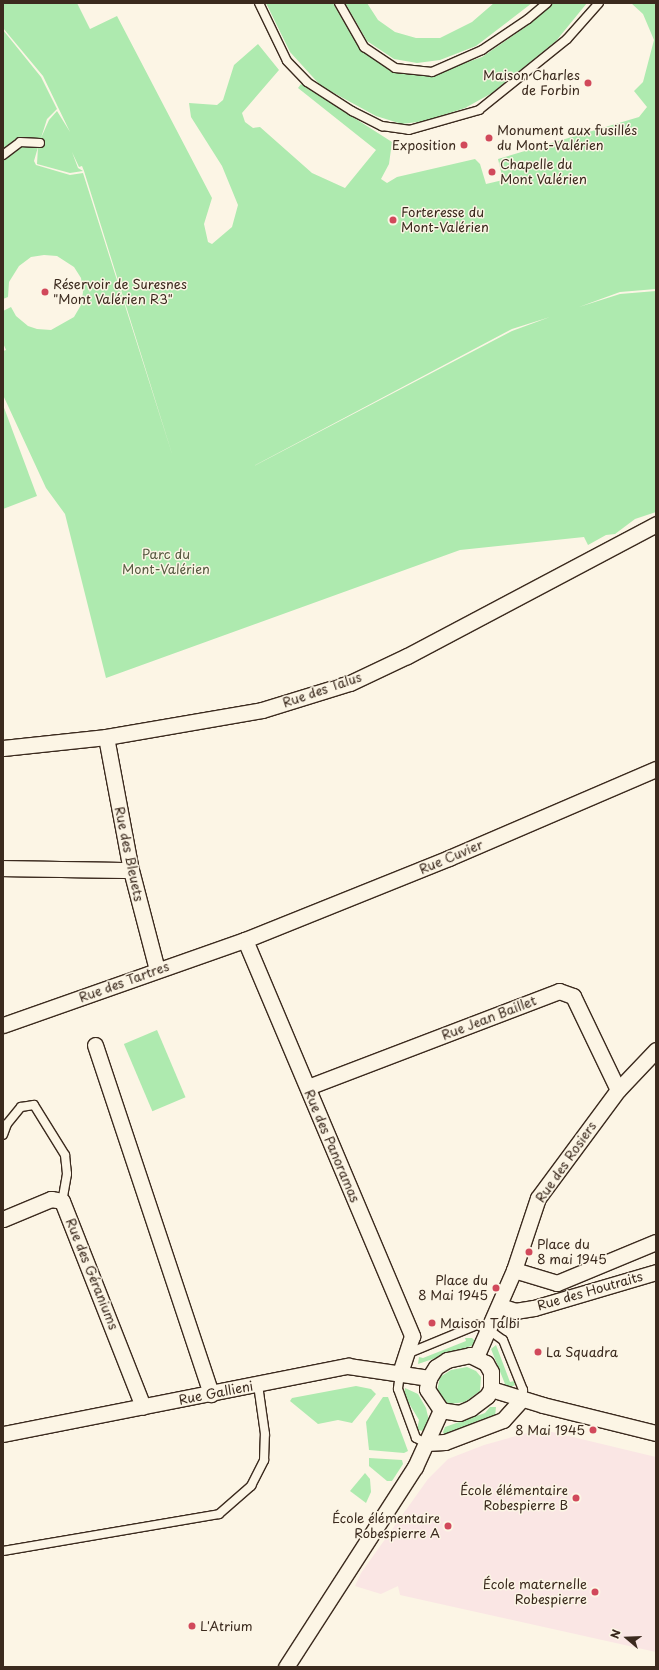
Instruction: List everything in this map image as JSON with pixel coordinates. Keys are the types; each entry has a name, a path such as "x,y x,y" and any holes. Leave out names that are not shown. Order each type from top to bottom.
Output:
{"street":[{"name":"Rue des Talus","path":"3,748 106,737 262,710 350,683 406,656 656,524"},
{"name":"Rue des Bleuets","path":"106,737 131,870 157,970"},
{"name":"Rue Cuvier","path":"245,940 449,858 656,769"},
{"path":"3,868 131,870"},
{"name":"Rue des Tartres","path":"3,1025 245,940"},
{"name":"Rue des Panoramas","path":"245,940 412,1336 409,1353"},
{"name":"Rue Jean Baillet","path":"308,1087 559,991 573,996 618,1090"},
{"path":"95,1045 211,1394"},
{"name":"Rue des Rosiers","path":"476,1357 500,1306 514,1270 538,1198 618,1090 656,1050"},
{"name":"Rue des Géraniums","path":"3,1219 51,1199 62,1201 143,1407"},
{"path":"514,1270 557,1283 656,1242"},
{"name":"Rue des Houtraits","path":"500,1306 515,1311 534,1308 656,1272"},
{"path":"400,1374 409,1353"},
{"path":"457,1356 476,1357 486,1363 491,1372 491,1389 487,1396 472,1408 459,1413 441,1410 427,1389 429,1378 436,1367 457,1356"},
{"name":"Rue Gallieni","path":"3,1434 258,1385 348,1366 429,1378"},
{"path":"491,1389 522,1399 656,1433"},
{"path":"426,1443 445,1442 503,1420 522,1399"},
{"path":"286,1667 414,1467 441,1410"}],"lane":[{"path":"259,3 287,60 307,82 352,111 382,126 409,130 479,110 567,39 599,3"},
{"path":"339,3 364,47 394,68 432,72 482,50 528,19 547,3"},
{"path":"3,155 20,142 40,143"},
{"path":"3,1135 7,1124 21,1107 34,1105 65,1155 67,1174 62,1201"},
{"path":"409,1353 477,1325 489,1330 503,1340 523,1390 522,1399"},
{"path":"400,1374 398,1389 416,1438 426,1443"},
{"path":"3,1551 219,1514 231,1506 251,1486 264,1460 266,1434 258,1385"}],"shaded area":[{"path":"552,1432 656,1457 656,1652 400,1595 398,1586 381,1594 355,1586 361,1573 428,1479 448,1459 484,1445 527,1433"}],"green space":[{"name":"Parc du Mont-Valérien","path":"3,3 77,3 90,29 117,16 212,198 204,224 208,242 212,244 232,227 238,205 222,166 191,117 189,103 217,105 223,100 234,65 258,44 279,70 242,113 245,122 253,128 260,127 312,173 345,188 376,150 298,88 301,84 392,142 389,164 381,179 387,183 397,177 475,159 480,164 486,184 503,180 498,159 639,117 647,107 634,91 643,82 654,40 643,14 631,3 656,3 656,289 620,292 579,307 620,294 656,291 656,512 635,519 615,534 606,535 588,545 584,537 460,550 106,678 65,514 46,488 3,395 3,351 6,350 3,343 3,311 11,307 16,316 28,326 37,329 51,330 74,317 81,305 83,292 81,278 74,267 57,256 44,255 31,257 19,266 9,282 8,297 3,299 3,30 41,77 57,109 47,119 41,138 49,120 57,111 70,132 43,76 3,28","holes":["38,147 37,164 70,173 83,171 78,168 72,152 79,167 82,166 173,457 83,173 70,175 36,165 34,161","550,317 512,331 227,480 512,329"]},
{"path":"266,3 333,3 359,48 392,72 428,76 482,57 527,26 552,3 587,3 556,41 492,93 465,108 425,121 402,124 376,116 321,86 290,52"},
{"path":"345,3 367,3 378,20 395,32 416,38 440,38 472,22 494,3 532,3 476,46 440,60 417,63 394,59 367,41"},
{"path":"3,405 37,496 3,509"},
{"path":"157,1030 186,1097 152,1111 124,1044"},
{"path":"465,1338 472,1338 475,1341 474,1345 418,1364 419,1357 423,1358 466,1341"},
{"path":"496,1345 510,1382 514,1381 515,1385 507,1389 491,1349"},
{"path":"467,1367 476,1371 481,1377 480,1391 465,1402 450,1404 443,1401 437,1391 440,1377 451,1370"},
{"path":"356,1386 371,1389 376,1394 352,1423 338,1420 318,1424 290,1401 292,1398"},
{"path":"405,1388 418,1394 426,1408 429,1421 424,1431 417,1430 419,1420 404,1395"},
{"path":"383,1397 388,1397 408,1451 404,1453 369,1450 366,1422"},
{"path":"490,1407 496,1407 495,1417 453,1431 451,1437 445,1436 443,1432 445,1427 485,1413"},
{"path":"369,1458 402,1460 403,1464 392,1481 387,1481 369,1466"},
{"path":"365,1473 370,1479 371,1492 366,1503 350,1491"}],"place":[{"name":"Maison Charles de Forbin","path":"588,83"},
{"name":"Monument aux fusillés du Mont-Valérien","path":"489,138"},
{"name":"Exposition","path":"464,145"},
{"name":"Chapelle du Mont Valérien","path":"492,172"},
{"name":"Forteresse du Mont-Valérien","path":"393,220"},
{"name":"Réservoir de Suresnes \"Mont Valérien R3\"","path":"45,292"},
{"name":"Place du 8 mai 1945","path":"529,1252"},
{"name":"Place du 8 Mai 1945","path":"496,1288"},
{"name":"Maison Talbi","path":"432,1323"},
{"name":"La Squadra","path":"538,1352"},
{"name":"8 Mai 1945","path":"593,1430"},
{"name":"École élémentaire Robespierre B","path":"576,1498"},
{"name":"École élémentaire Robespierre A","path":"448,1526"},
{"name":"École maternelle Robespierre","path":"595,1592"},
{"name":"L'Atrium","path":"192,1626"}]}
